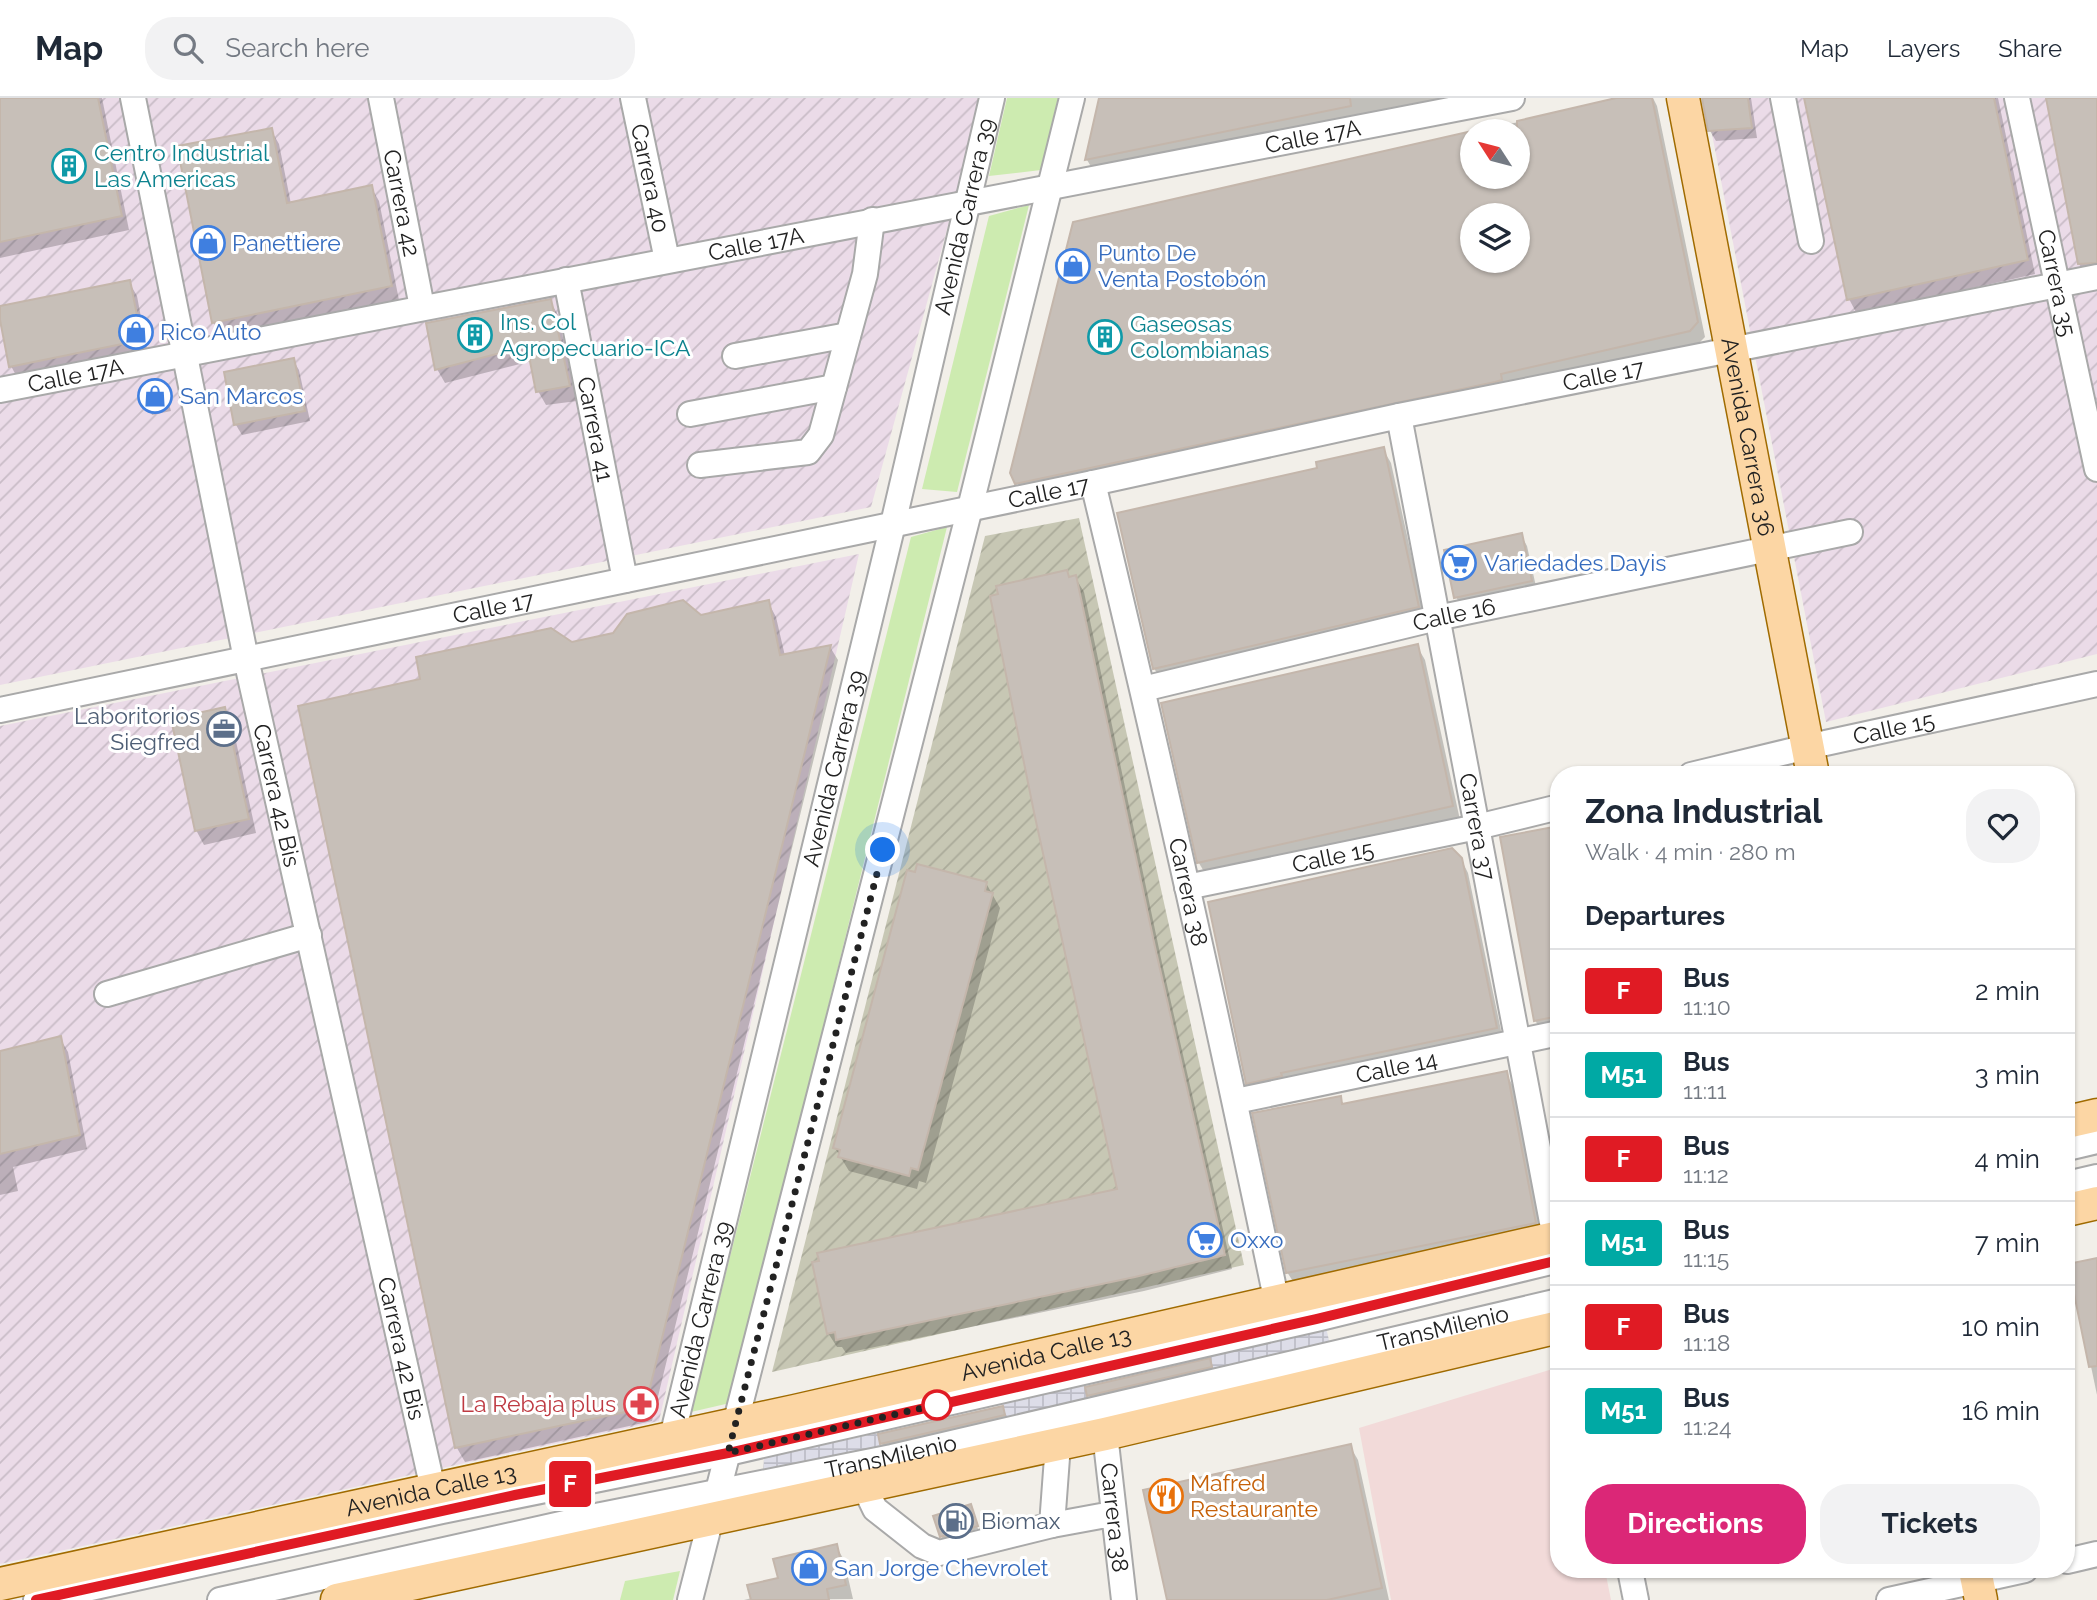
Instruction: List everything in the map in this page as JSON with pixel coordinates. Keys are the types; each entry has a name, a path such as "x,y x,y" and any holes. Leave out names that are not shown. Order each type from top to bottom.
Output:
{"main road":[{"name":"Avenida Carrera 36","path":"1683,98 1810,761"},
{"path":"2075,1120 2097,1115"},
{"path":"2075,1208 2097,1203"},
{"name":"Avenida Calle 13","path":"0,1584 672,1437 732,1438 1277,1303 1550,1247"},
{"path":"337,1600 713,1506 864,1486 1105,1434 1550,1329"}],"street":[{"name":"Carrera 42 Bis","path":"133,98 246,659 433,1489"},
{"name":"Carrera 42","path":"381,98 422,307"},
{"name":"Carrera 40","path":"633,98 667,260"},
{"name":"Avenida Carrera 39","path":"672,1437 893,524 992,98"},
{"path":"690,1600 970,508 1072,98"},
{"name":"Calle 17A","path":"0,390 1512,98"},
{"path":"1783,98 1811,241"},
{"name":"Carrera 35","path":"2017,98 2097,469"},
{"path":"700,465 808,452 816,444 821,435 865,274 872,220"},
{"name":"Calle 17","path":"0,710 1093,483 1399,416 2097,277"},
{"name":"Carrera 41","path":"566,280 625,580"},
{"path":"736,356 848,335"},
{"path":"690,414 834,387"},
{"name":"Carrera 37","path":"1399,416 1550,1204"},
{"name":"Carrera 38","path":"1093,483 1143,689 1236,1101 1277,1303"},
{"name":"Calle 16","path":"1143,689 1437,618 1850,532"},
{"name":"Calle 15","path":"1768,766 1810,761 2097,684"},
{"name":"Calle 15","path":"1187,887 1477,827 1550,809"},
{"path":"107,994 309,935"},
{"name":"Calle 14","path":"1236,1101 1550,1035"},
{"path":"2075,1146 2097,1141"},
{"path":"2075,1182 2097,1177"},
{"name":"TransMilenio","path":"36,1600 508,1497 732,1438 1316,1319 1550,1247"},
{"name":"TransMilenio","path":"220,1600 588,1518 713,1506 892,1457 1550,1303"},
{"name":"Carrera 38","path":"1105,1434 1124,1600"},
{"path":"1052,1525 1058,1444"},
{"path":"864,1486 875,1509 929,1551 939,1553 1052,1525 1114,1516"},
{"path":"2075,1559 2097,1554"},
{"path":"1632,1578 1636,1600"},
{"path":"1889,1600 1996,1578"}],"shaded area":[{"path":"0,98 978,98 960,182 871,507 0,685"},
{"path":"1705,98 2097,98 2097,654 1826,722"},
{"path":"1079,518 1244,1265 772,1372 985,536"},
{"path":"859,554 659,1421 0,1564 0,726"},
{"path":"1326,1327 1330,1345 1212,1369 1209,1353"},
{"path":"1550,1370 1550,1578 1607,1578 1611,1600 1391,1600 1359,1428"},
{"path":"1084,1383 1088,1399 1006,1419 1002,1403"},
{"path":"878,1433 881,1449 763,1475 764,1458"}],"green space":[{"path":"1007,98 1058,98 1041,170 989,176"},
{"path":"1029,205 957,492 922,489 989,216"},
{"path":"947,527 730,1403 691,1412 911,537"},
{"path":"680,1571 673,1600 620,1600 625,1581"}],"building":[{"name":"Centro Industrial Las Americas","path":"0,98 98,98 122,216 0,242"},
{"path":"1099,98 1350,98 1351,106 1085,160"},
{"path":"1616,98 1652,98 1698,322 1690,331 1501,374 1502,380 1495,382 1015,484 1010,473 1073,222 1460,134 1460,189 1530,189 1530,119 1526,119"},
{"path":"1702,98 1748,98 1752,128 1708,131"},
{"path":"1804,98 1994,98 2028,260 1847,300"},
{"path":"2046,98 2097,98 2097,263 2078,264"},
{"path":"272,128 287,203 372,185 392,286 212,323 177,146"},
{"path":"130,280 142,340 9,367 0,306"},
{"path":"551,299 570,386 536,392 527,346 435,370 426,323"},
{"path":"294,358 305,411 234,425 224,372"},
{"name":"San Marcos","path":"164,382 169,405 146,409 141,387"},
{"path":"1384,447 1419,607 1153,669 1117,513 1317,468 1316,462"},
{"path":"1522,533 1532,581 1454,598 1444,550"},
{"path":"1067,570 1069,577 1076,575 1155,947 1225,1255 1135,1277 836,1340 835,1332 827,1334 812,1262 819,1261 817,1253 1117,1189 1035,817 990,596 998,594 996,586"},
{"path":"683,600 701,615 769,600 780,655 831,645 646,1404 644,1408 455,1448 298,706 420,679 416,657 551,628 572,642 613,633 627,614"},
{"path":"1418,644 1453,806 1197,863 1161,703"},
{"path":"225,707 249,819 195,831 171,719"},
{"path":"1550,828 1550,1018 1534,1021 1500,837"},
{"path":"1452,848 1462,858 1497,1028 1281,1073 1282,1076 1246,1084 1208,902"},
{"path":"917,864 987,882 985,891 993,893 918,1170 911,1168 909,1176 838,1157 840,1150 833,1148 907,870 915,872"},
{"path":"61,1036 80,1135 0,1154 0,1051"},
{"path":"1507,1071 1536,1223 1286,1273 1252,1113 1341,1096 1342,1104"},
{"path":"2097,1258 2097,1366 2089,1367 2075,1298 2075,1263"},
{"path":"1210,1358 1212,1367 1087,1396 1085,1387"},
{"path":"1003,1406 1005,1415 880,1444 878,1434"},
{"path":"1351,1444 1382,1588 1327,1600 1167,1600 1143,1490"},
{"name":"Biomax","path":"971,1504 978,1526 940,1537 933,1516"},
{"name":"San Jorge Chevrolet","path":"837,1544 846,1585 827,1589 829,1600 751,1600 747,1585 778,1578 773,1559"}],"bus line":[{"name":"F","path":"36,1600 515,1495 728,1453 1316,1319 1550,1262"}],"place":[{"name":"Centro Industrial Las Americas","path":"69,166"},
{"name":"Panettiere","path":"208,243"},
{"name":"Punto De Venta Postobón","path":"1073,266"},
{"name":"Rico Auto","path":"136,332"},
{"name":"Ins. Col Agropecuario-ICA","path":"475,335"},
{"name":"Gaseosas Colombianas","path":"1105,337"},
{"name":"San Marcos","path":"155,396"},
{"name":"Variedades Dayis","path":"1459,563"},
{"name":"Laboritorios Siegfred","path":"224,729"},
{"name":"Oxxo","path":"1205,1240"},
{"name":"La Rebaja plus","path":"641,1404"},
{"name":"Mafred Restaurante","path":"1166,1496"},
{"name":"Biomax","path":"956,1521"},
{"name":"San Jorge Chevrolet","path":"809,1568"}],"route":[{"path":"883,850 728,1453 944,1403 937,1405"}]}
